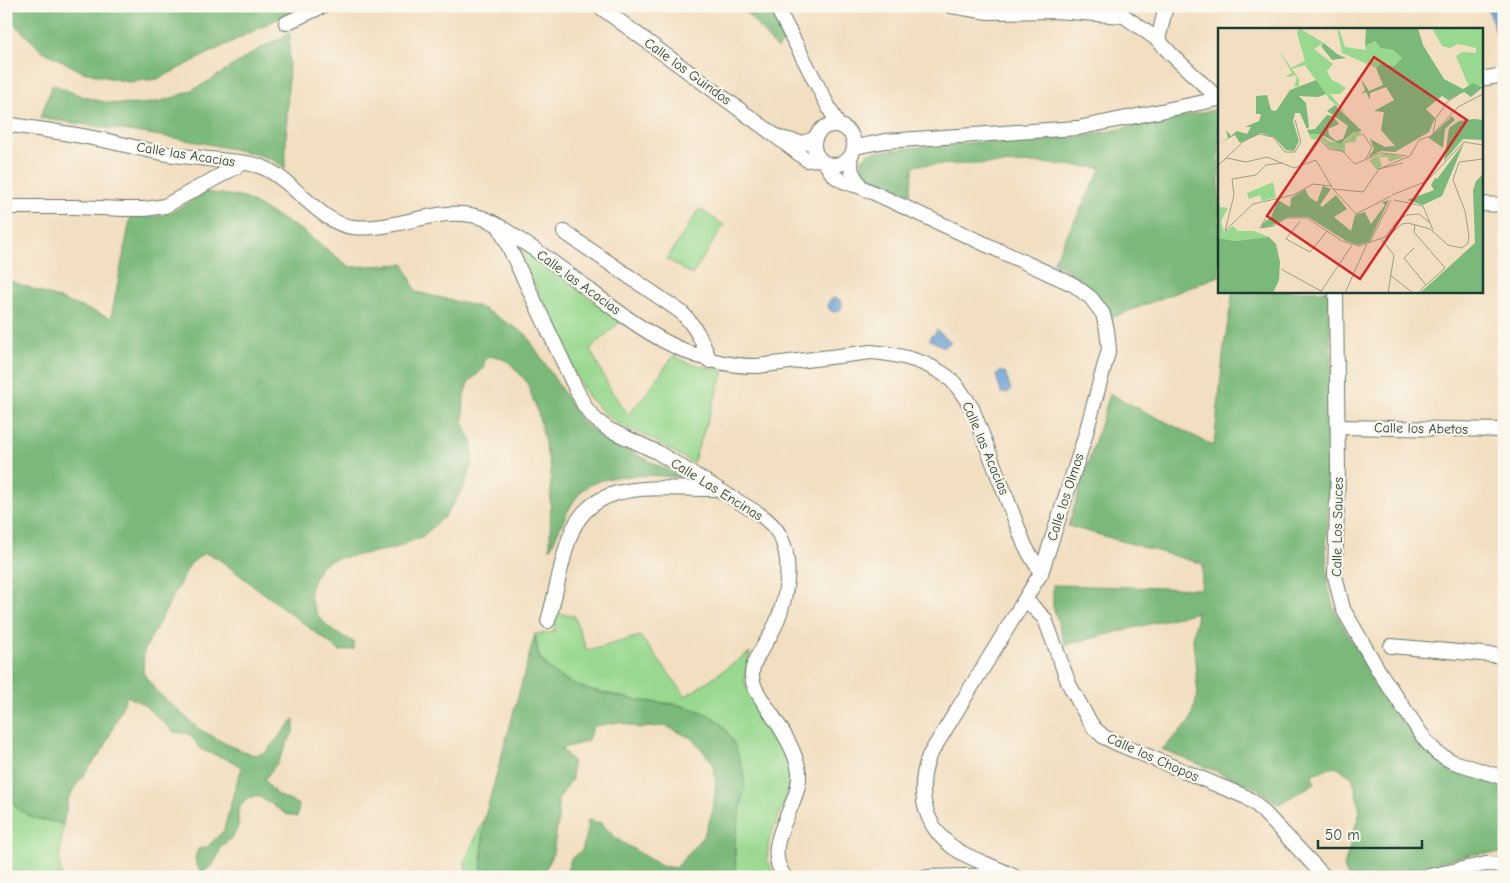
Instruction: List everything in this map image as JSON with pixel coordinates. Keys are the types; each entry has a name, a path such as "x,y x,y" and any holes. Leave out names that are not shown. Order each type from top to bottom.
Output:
{"street":[{"path":"286,23 323,6"},
{"name":"Calle los Guindos","path":"599,6 777,137 817,161"},
{"path":"776,6 837,126 852,134 852,172 861,187"},
{"path":"951,6 988,12 1055,10 1124,16"},
{"path":"1109,6 1158,40 1170,54 1218,98"},
{"path":"1158,40 1166,6"},
{"path":"1482,80 1504,75"},
{"path":"817,161 835,165 843,163 852,152 884,141 1078,128 1218,99"},
{"name":"Calle las Acacias","path":"6,124 90,137 168,154 244,162 260,166 273,173 329,218 353,227 373,227 448,214 473,215 486,219 547,257 585,287 669,345 710,361 739,366 757,366 871,352 909,358 927,365 949,378 962,392 972,408 1025,546 1041,573"},
{"path":"835,177 817,161 814,139 818,131 837,126 884,141"},
{"name":"Calle los Guindos","path":"777,137 802,143 814,139"},
{"name":"Calle los Olmos","path":"817,161 817,168 835,177 861,187 1074,285 1091,298 1103,314 1109,350 1084,440 1041,573 929,756 922,781 925,806 929,820 936,831 962,852 1013,876"},
{"path":"6,207 145,209 165,206 244,162"},
{"path":"1482,204 1504,205"},
{"name":"Calle Las Encinas","path":"498,226 585,407 595,419 608,429 657,452 770,522 780,536 786,553 787,580 781,612 759,654 752,676 755,686 792,752 799,771 799,784 777,845 777,860 785,877"},
{"path":"564,232 681,312 693,324 710,361"},
{"name":"Calle Los Sauces","path":"1336,292 1338,427 1335,576 1343,609 1380,673 1426,741 1437,753 1451,761 1504,778"},
{"name":"Calle los Abetos","path":"1338,427 1504,430"},
{"path":"548,621 569,539 583,512 592,504 608,495 625,490 715,489"},
{"name":"Calle los Chopos","path":"1026,600 1045,619 1069,684 1094,728 1104,737 1116,743 1246,797 1257,805 1325,877"},
{"path":"1391,646 1504,656"},
{"path":"1424,877 1486,864 1504,865"},
{"path":"927,877 1013,876"}],"green space":[{"path":"6,6 303,6 158,79 128,82 83,72 41,50 6,16"},
{"path":"741,6 767,6 786,40 777,49"},
{"path":"290,33 285,169 278,163 265,157 225,147 40,118 53,84 89,98 107,102 143,104 161,101 204,84 252,53"},
{"path":"1218,109 1218,276 1113,317 1101,300 1087,286 1053,262 1102,168 1039,163 914,165 910,194 868,176 862,168 862,159 869,153 875,152 946,144 1081,137"},
{"path":"206,192 243,197 301,230 350,267 404,264 416,292 480,307 526,334 582,422 600,436 681,477 614,477 590,485 576,497 550,549 551,470 538,413 527,382 510,363 499,357 489,356 484,362 484,368 468,383 464,395 463,423 472,442 472,464 464,487 446,515 423,536 393,549 334,559 321,565 316,574 310,590 311,601 318,616 334,632 354,642 354,649 340,651 216,557 204,553 190,564 144,651 143,673 156,691 199,729 230,746 254,755 265,753 294,719 294,730 278,762 264,780 276,794 299,805 297,817 286,814 257,795 248,799 239,809 236,831 221,846 217,858 212,865 202,872 197,867 196,862 198,849 207,847 224,830 242,768 232,761 202,750 189,734 174,732 143,704 127,696 104,748 74,788 68,800 63,824 33,818 16,808 6,786 6,279 111,318 131,215 154,217 174,211"},
{"path":"699,209 724,225 692,275 667,259"},
{"path":"523,247 620,322 590,349 611,391 628,414 643,398 673,356 689,363 724,371 693,463 652,439 617,423 588,397 574,372 520,253 520,248"},
{"path":"1233,292 1329,292 1332,404 1326,552 1329,590 1334,609 1351,640 1419,745 1444,765 1504,785 1504,854 1473,854 1376,877 1348,877 1344,867 1360,811 1353,778 1342,770 1335,767 1314,773 1312,776 1315,783 1279,804 1254,787 1162,749 1189,723 1198,695 1193,639 1197,612 1065,645 1053,606 1053,585 1201,589 1203,564 1068,526 1110,394 1214,446 1224,347"},
{"path":"556,613 574,616 587,651 640,636 686,696 750,652 745,674 745,684 785,755 791,772 790,787 769,840 767,858 775,877 736,877 735,839 743,796 737,752 728,734 719,722 678,704 636,700 580,687 552,673 539,656 535,634 554,632"},
{"path":"535,634 538,654 546,666 568,681 597,692 698,710 708,714 722,725 737,751 744,779 743,796 735,839 736,877 565,877 571,859 582,850 588,820 601,823 617,839 661,866 676,868 704,835 713,811 716,783 713,763 693,739 666,726 639,728 619,722 594,726 587,741 561,748 572,761 572,779 558,800 558,821 553,853 542,877 481,877 484,820"},
{"path":"6,786 16,808 33,818 63,824 59,862 62,877 6,877"},
{"path":"484,820 481,877 466,877 465,860"}],"water":[{"path":"1487,6 1504,6 1504,47 1501,47"},
{"path":"832,298 838,298 842,305 838,312 832,312 828,308 828,302"},
{"path":"937,330 951,342 944,347 930,340 930,336 934,335"},
{"path":"1000,372 1005,372 1011,390 1007,393 1001,393 996,375"}]}
